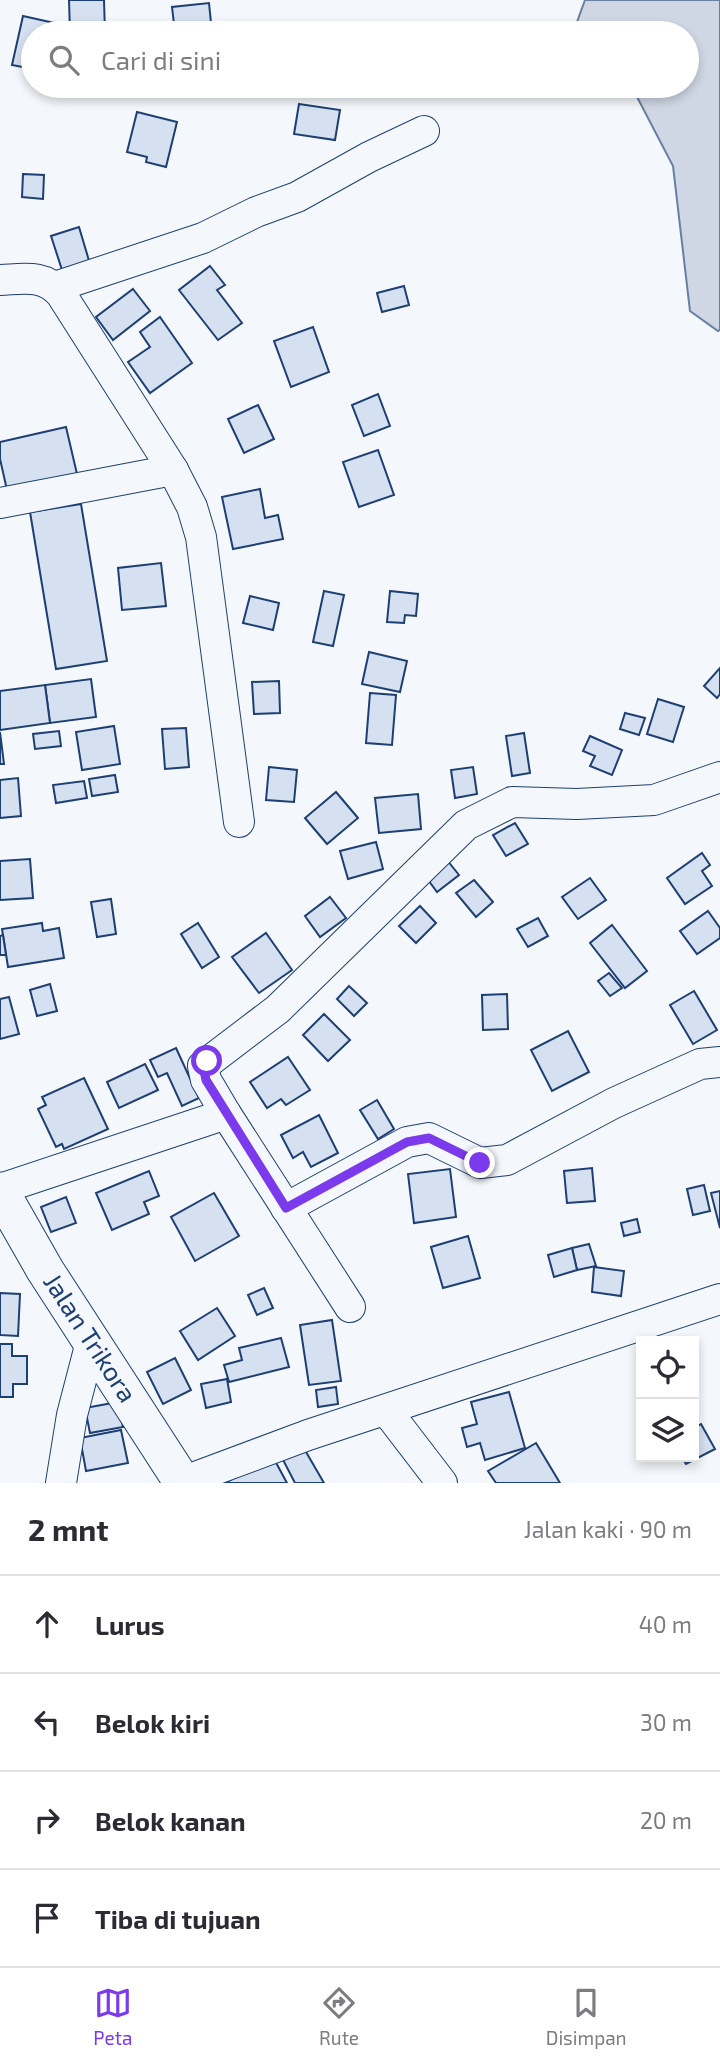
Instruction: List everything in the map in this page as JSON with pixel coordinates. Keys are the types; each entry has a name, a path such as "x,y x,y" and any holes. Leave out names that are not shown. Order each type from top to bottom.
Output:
{"street":[{"path":"55,287 203,238 256,212 298,197 369,157 424,131"},
{"path":"0,280 39,278 55,287 173,470 192,507 201,537 239,822"},
{"path":"0,503 173,470"},
{"path":"350,1307 226,1114 206,1080 203,1066 278,1009 466,825 512,802 577,804 654,800 720,777"},
{"path":"286,1208 407,1142 429,1138 480,1163 507,1160 614,1103 700,1064 720,1062"},
{"path":"0,1190 226,1114"},
{"name":"Jalan Trikora","path":"0,1190 45,1270 183,1482"},
{"path":"183,1482 308,1435 720,1299"},
{"path":"61,1483 72,1415 91,1342"},
{"path":"386,1410 442,1483"}],"shaded area":[{"path":"585,0 720,0 718,331 690,311 673,166 638,98 699,98 699,21 577,21"}],"building":[{"path":"69,0 104,0 105,21 70,21"},
{"path":"209,3 211,21 174,21 172,7"},
{"path":"23,16 46,21 22,21"},
{"path":"21,25 21,67 12,65"},
{"path":"299,104 340,110 335,140 294,134"},
{"path":"137,112 177,122 166,167 146,162 147,157 127,152"},
{"path":"23,174 44,175 43,199 22,197"},
{"path":"79,227 90,264 63,273 51,236"},
{"path":"210,266 225,285 217,290 242,323 218,340 179,290"},
{"path":"404,286 409,305 382,312 377,293"},
{"path":"133,289 150,311 113,340 96,317"},
{"path":"160,317 192,363 150,393 128,362 150,347 140,332"},
{"path":"313,327 329,372 291,387 274,341"},
{"path":"378,394 390,426 364,436 352,405"},
{"path":"258,405 274,439 244,453 228,419"},
{"path":"66,427 77,474 7,490 0,459 0,442"},
{"path":"378,450 394,495 359,507 343,462"},
{"path":"260,489 265,518 278,515 283,539 233,549 222,497"},
{"path":"81,504 107,661 56,669 30,512"},
{"path":"161,563 166,606 122,610 118,568"},
{"path":"324,591 344,595 333,646 313,642"},
{"path":"390,591 418,594 416,616 405,615 404,623 387,622"},
{"path":"250,596 279,603 273,630 243,623"},
{"path":"369,652 407,661 400,692 362,684"},
{"path":"720,668 720,694 717,698 704,686"},
{"path":"91,679 96,717 50,723 45,685"},
{"path":"279,681 280,713 254,714 252,682"},
{"path":"45,685 50,723 0,730 0,691"},
{"path":"370,693 396,695 392,745 366,743"},
{"path":"658,699 684,707 673,742 647,734"},
{"path":"625,713 645,718 639,735 620,729"},
{"path":"114,726 120,764 82,770 76,732"},
{"path":"186,728 189,767 165,769 162,729"},
{"path":"59,731 61,746 35,749 33,734"},
{"path":"0,732 4,764 0,764"},
{"path":"524,733 530,773 512,776 506,736"},
{"path":"590,736 622,750 612,775 590,766 595,756 583,751"},
{"path":"269,767 297,770 294,802 266,800"},
{"path":"473,767 477,794 455,798 451,770"},
{"path":"115,775 118,792 92,796 89,779"},
{"path":"18,778 21,816 0,818 0,780"},
{"path":"84,781 87,798 56,803 53,785"},
{"path":"336,792 358,818 327,844 305,818"},
{"path":"418,794 421,829 379,833 375,798"},
{"path":"515,823 528,844 506,856 493,835"},
{"path":"376,842 383,869 348,879 340,851"},
{"path":"702,853 710,865 702,871 712,886 685,904 667,878"},
{"path":"30,859 33,898 0,900 0,861"},
{"path":"447,860 459,875 437,892 426,877"},
{"path":"590,878 606,900 578,919 562,897"},
{"path":"474,880 493,902 476,917 456,893"},
{"path":"330,897 346,918 320,937 305,916"},
{"path":"111,899 116,934 97,937 91,902"},
{"path":"420,906 436,923 416,943 399,926"},
{"path":"708,911 720,928 720,938 697,954 680,931"},
{"path":"538,918 548,936 528,947 517,929"},
{"path":"42,923 43,931 59,928 64,958 8,967 2,929"},
{"path":"198,923 219,957 202,968 181,934"},
{"path":"612,925 647,971 625,988 590,943"},
{"path":"266,933 292,970 259,993 232,957"},
{"path":"3,935 6,955 0,955 0,936"},
{"path":"609,973 622,988 610,996 598,981"},
{"path":"50,984 57,1011 37,1016 30,990"},
{"path":"349,986 367,1003 354,1016 337,999"},
{"path":"694,991 717,1030 693,1044 670,1005"},
{"path":"507,994 508,1029 483,1030 482,995"},
{"path":"9,997 19,1034 0,1039 0,999"},
{"path":"324,1014 350,1040 328,1061 303,1035"},
{"path":"568,1031 589,1072 552,1091 531,1050"},
{"path":"176,1048 199,1098 182,1106 167,1073 158,1077 150,1060"},
{"path":"288,1057 310,1090 286,1105 281,1099 267,1108 250,1082"},
{"path":"145,1064 158,1090 119,1108 107,1082"},
{"path":"84,1078 108,1129 64,1149 62,1144 56,1147 38,1109 46,1105 42,1097"},
{"path":"377,1100 394,1129 378,1139 360,1110"},
{"path":"319,1115 338,1153 311,1167 303,1152 293,1158 281,1135"},
{"path":"592,1168 595,1201 567,1203 564,1171"},
{"path":"450,1169 456,1217 414,1223 408,1174"},
{"path":"149,1171 159,1196 144,1202 149,1214 112,1230 96,1193"},
{"path":"704,1185 710,1211 693,1215 687,1189"},
{"path":"720,1191 720,1228 711,1193"},
{"path":"214,1193 239,1236 195,1261 171,1217"},
{"path":"66,1197 76,1223 51,1232 41,1207"},
{"path":"637,1219 640,1232 624,1236 621,1223"},
{"path":"468,1236 480,1278 443,1288 431,1247"},
{"path":"589,1244 596,1266 577,1270 572,1248"},
{"path":"572,1248 577,1270 554,1277 548,1255"},
{"path":"594,1267 624,1271 621,1296 592,1292"},
{"path":"264,1288 273,1308 257,1315 248,1295"},
{"path":"0,1293 20,1294 18,1336 0,1335"},
{"path":"217,1308 235,1336 198,1360 180,1331"},
{"path":"332,1320 341,1381 309,1385 300,1325"},
{"path":"281,1338 289,1367 229,1382 224,1365 242,1360 239,1348"},
{"path":"0,1344 12,1344 12,1356 27,1356 27,1384 13,1384 13,1397 0,1397"},
{"path":"175,1358 191,1390 163,1404 147,1372"},
{"path":"227,1379 231,1402 206,1408 201,1384"},
{"path":"336,1387 338,1404 318,1407 316,1390"},
{"path":"509,1392 525,1448 485,1460 480,1443 467,1447 462,1428 477,1424 471,1402"},
{"path":"118,1402 123,1427 90,1433 85,1408"},
{"path":"701,1424 715,1449 699,1457"},
{"path":"121,1430 128,1463 86,1471 80,1438"},
{"path":"536,1443 560,1483 496,1483 488,1471"},
{"path":"302,1445 324,1483 295,1483 281,1456"},
{"path":"273,1457 287,1483 225,1483"}],"route":[{"path":"207,1061 203,1066 206,1080 286,1208 407,1142 429,1138 480,1163"}]}
